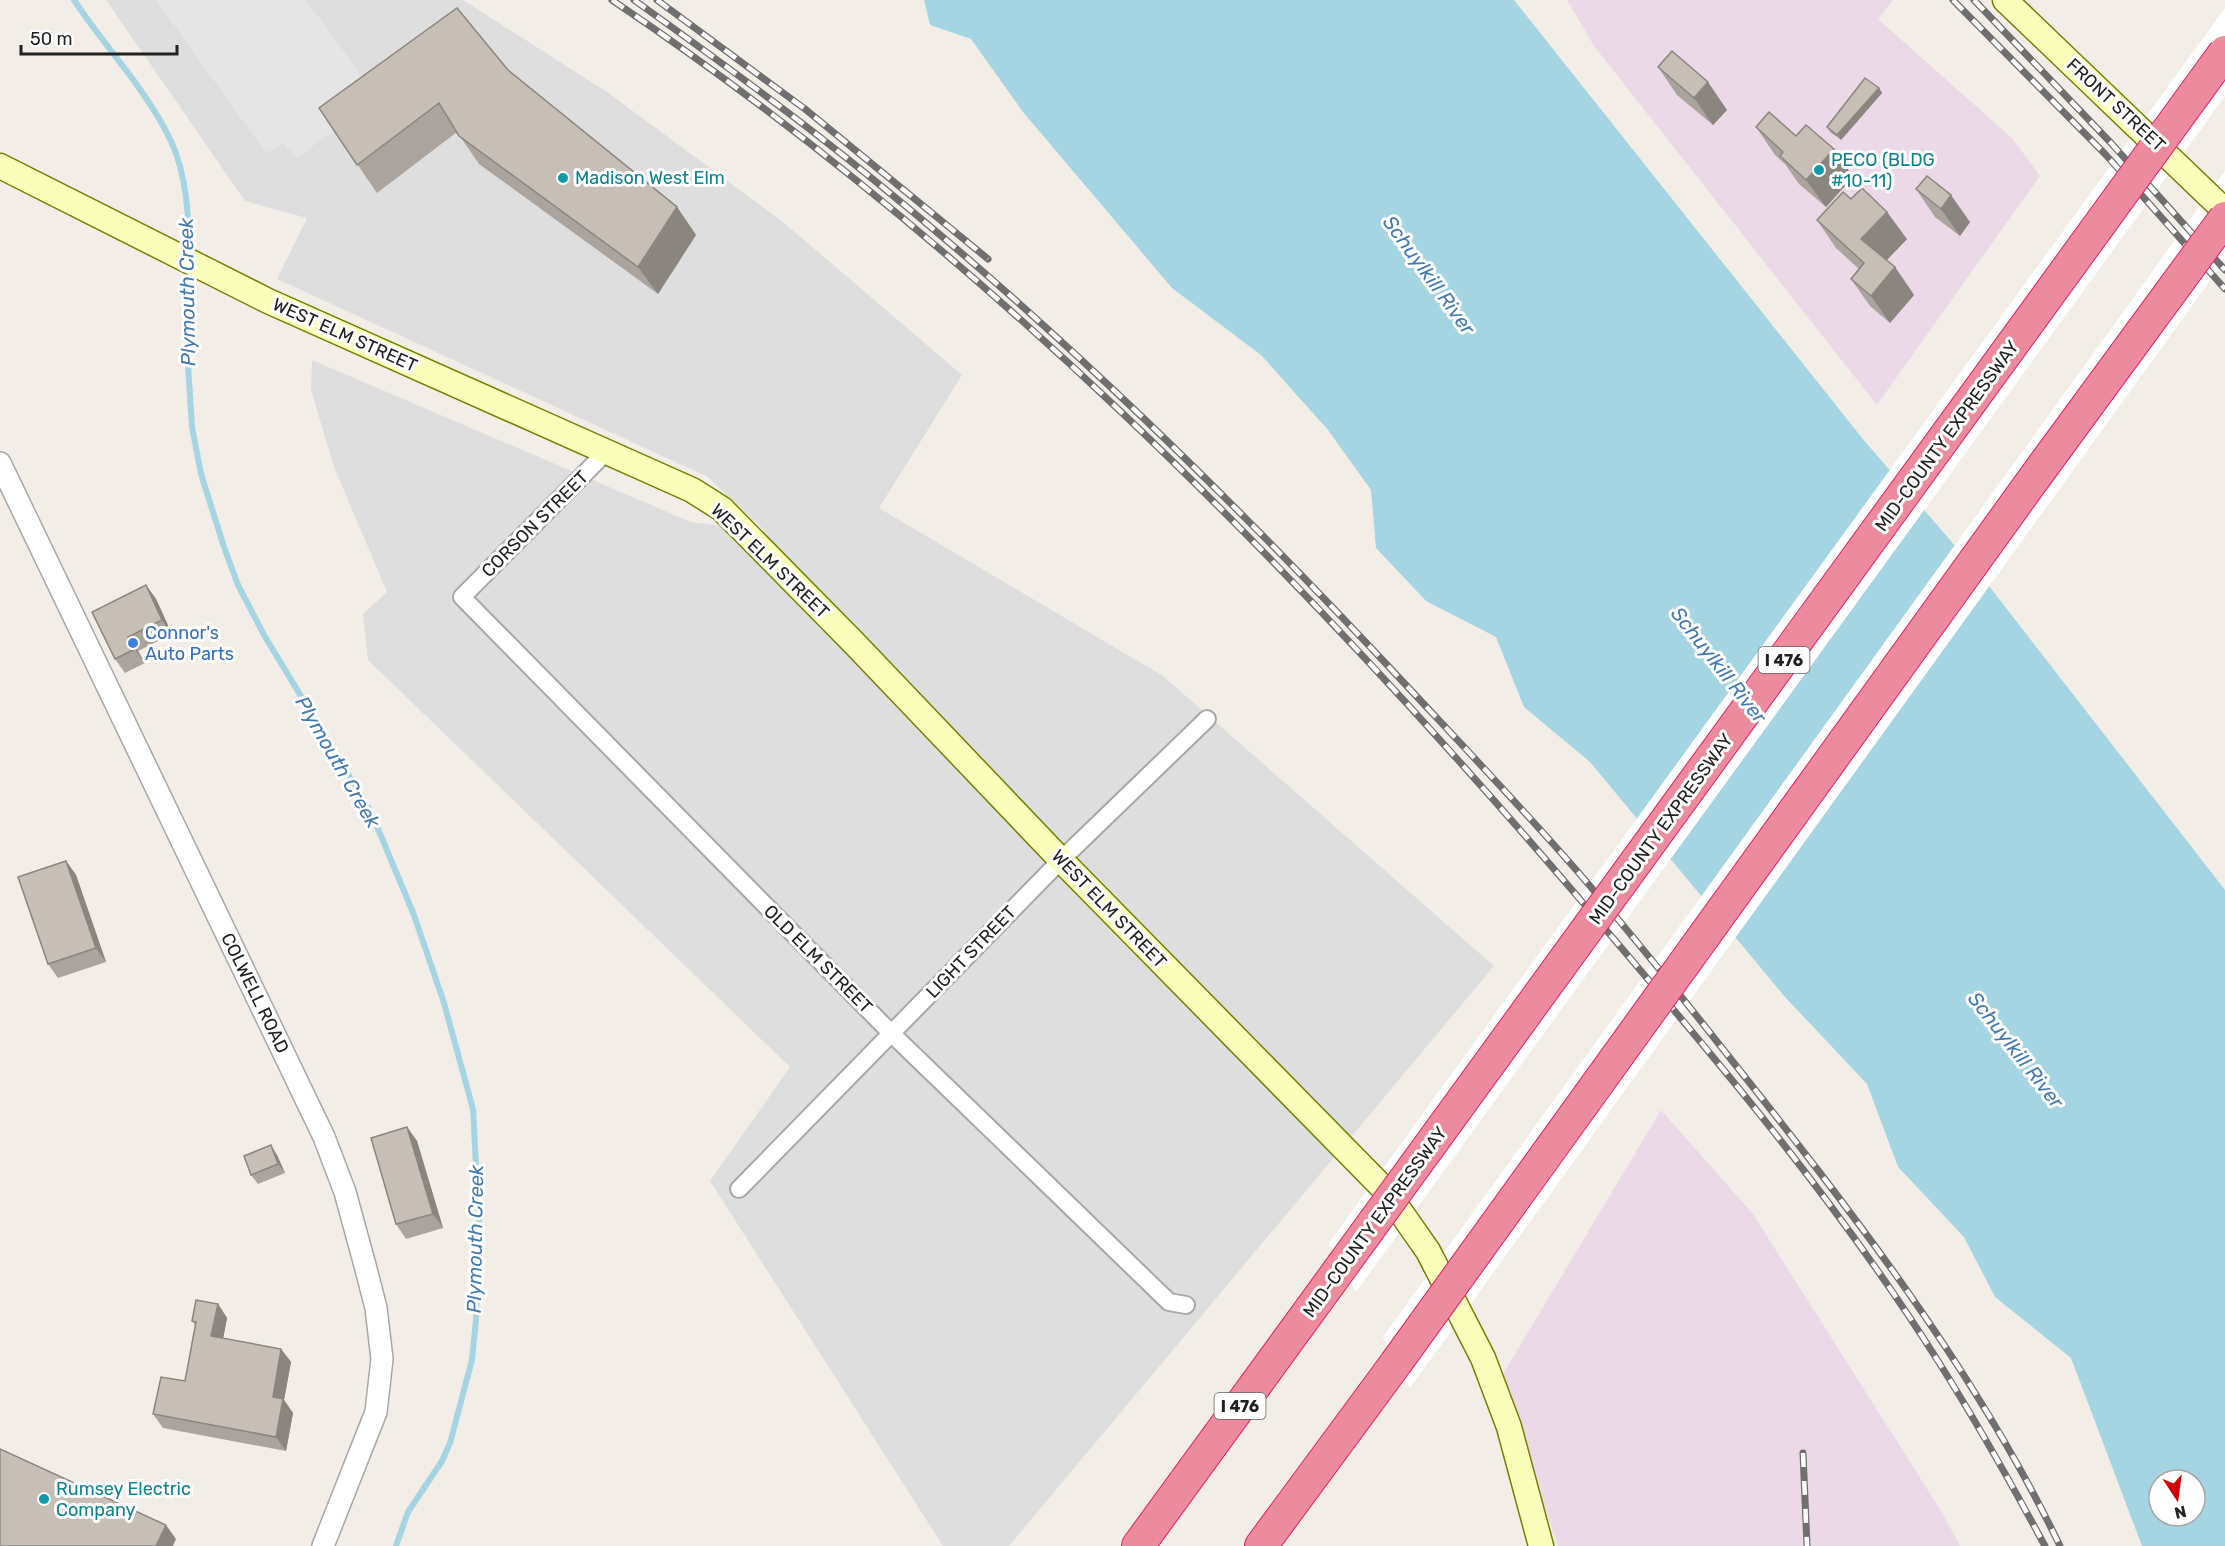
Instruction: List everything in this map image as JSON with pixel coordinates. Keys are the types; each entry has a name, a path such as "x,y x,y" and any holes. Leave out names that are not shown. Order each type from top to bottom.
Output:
{"highway":[{"name":"MID-COUNTY EXPRESSWAY","path":"1138,1546 2225,52"},
{"path":"1261,1546 2225,218"}],"main road":[{"name":"FRONT STREET","path":"2005,0 2225,211"},
{"name":"WEST ELM STREET","path":"0,166 268,301 608,451 692,490 722,509 855,644 1061,860 1386,1191 1428,1251 1483,1358 1509,1427 1541,1546"}],"street":[{"name":"CORSON STREET","path":"462,597 608,451"},
{"name":"COLWELL ROAD","path":"0,463 324,1137 345,1192 376,1308 382,1359 376,1412 323,1546"},
{"name":"OLD ELM STREET","path":"462,597 892,1034 1169,1302 1186,1305"},
{"name":"LIGHT STREET","path":"739,1190 1061,860 1207,719"}],"shaded area":[{"path":"106,0 463,0 607,92 783,222 962,375 879,508 1163,676 1494,966 1009,1546 943,1546 710,1181 790,1067 368,660 363,614 387,592 334,467 311,390 312,360 691,522 765,531 708,477 277,279 307,218 245,201"},
{"path":"156,0 306,0 377,97 297,158 283,143 266,153"},
{"path":"1567,0 1893,0 1878,19 2012,138 2040,176 1877,405 1594,46"},
{"path":"1661,1110 1753,1214 1943,1514 1960,1546 1558,1546 1500,1379"}],"water":[{"name":"Schuylkill River","path":"924,0 1514,0 1862,438 1982,577 2225,890 2225,1546 2142,1546 2071,1358 1995,1297 1964,1237 1898,1167 1867,1084 1785,997 1590,762 1524,707 1496,637 1426,601 1376,548 1371,490 1328,430 1261,355 1172,288 1023,112 971,39 930,25"}],"pier":[{"path":"2225,8 2225,96 1356,1292 1329,1243"},
{"path":"2225,171 2225,260 1410,1388 1383,1337"}],"building":[{"name":"Madison West Elm","path":"457,8 508,70 677,207 638,267 459,136 439,103 357,165 319,108"},
{"path":"1672,51 1708,82 1694,98 1658,67"},
{"path":"1865,78 1879,88 1837,135 1827,127"},
{"path":"1769,112 1796,136 1806,125 1834,149 1806,180 1780,156 1783,152 1756,127"},
{"path":"1927,176 1951,195 1941,209 1916,189"},
{"path":"1862,188 1887,212 1861,239 1895,267 1871,296 1851,279 1864,263 1817,220 1843,192 1851,199"},
{"path":"146,585 162,620 128,637 135,649 115,659 92,612"},
{"path":"66,861 96,948 48,964 18,877"},
{"path":"407,1127 433,1214 396,1224 371,1138"},
{"path":"271,1145 278,1164 251,1175 244,1156"},
{"path":"196,1300 218,1304 211,1336 281,1349 273,1397 283,1399 276,1437 153,1414 161,1377 185,1381 196,1322 192,1321"},
{"name":"Rumsey Electric Company","path":"0,1449 166,1525 156,1546 0,1546"}],"waterway":[{"name":"Plymouth Creek","path":"74,0 138,86 171,141 184,183 188,212 189,255"},
{"name":"Plymouth Creek","path":"188,268 186,334 192,427 201,474 224,547 238,585 264,635 371,812 414,915 444,1003 473,1109 479,1221 476,1320 472,1360 450,1443 442,1461 408,1512 396,1546"}],"railway":[{"path":"612,0 746,95 875,195 1000,302 1122,412 1239,527 1353,646 1572,890 1717,1061 1810,1178 1897,1299 1938,1361 1993,1452 2045,1546"},
{"path":"634,0 722,63 864,172 1007,292 1211,484 1341,616 1514,801 1578,872 1653,962 1818,1170 1907,1290 1989,1415 2060,1546"},
{"path":"657,0 805,109 988,259"},
{"path":"1953,0 2106,155 2225,289"},
{"path":"1974,0 2111,143 2225,270"},
{"path":"1803,1453 1807,1546"}],"place":[{"name":"PECO (BLDG #10-11)","path":"1819,170"},
{"name":"Madison West Elm","path":"563,178"},
{"name":"Connor's Auto Parts","path":"133,643"},
{"name":"Rumsey Electric Company","path":"44,1499"}]}
